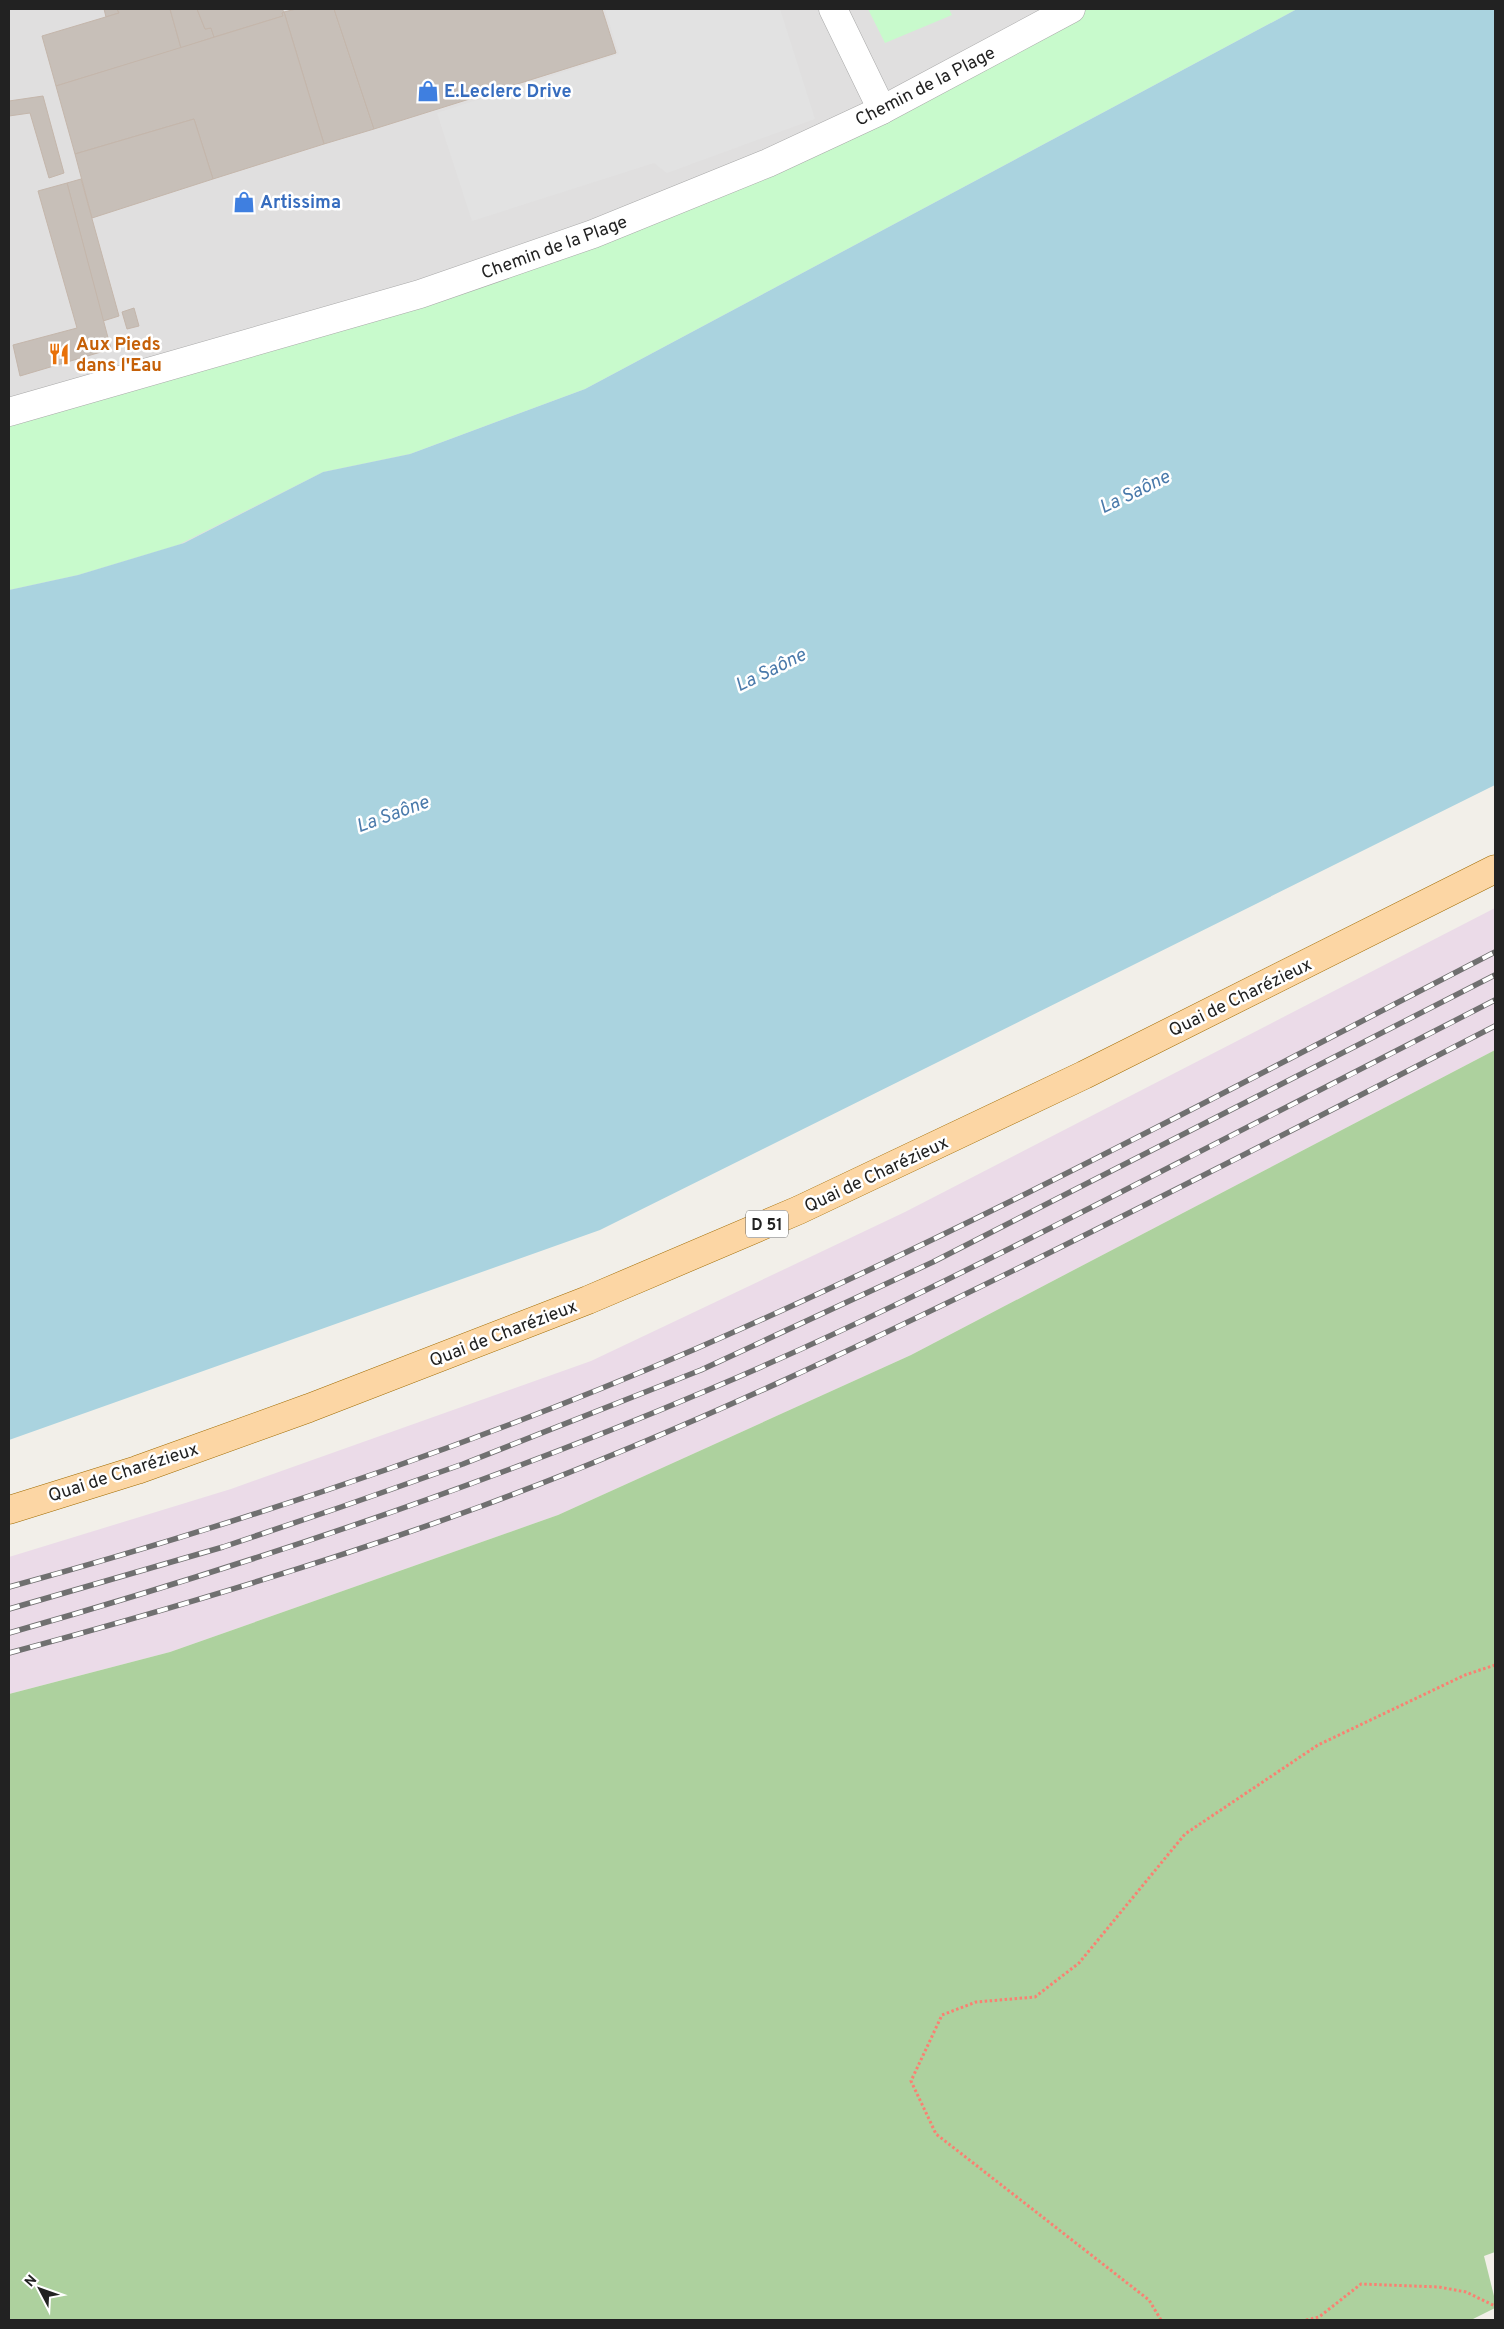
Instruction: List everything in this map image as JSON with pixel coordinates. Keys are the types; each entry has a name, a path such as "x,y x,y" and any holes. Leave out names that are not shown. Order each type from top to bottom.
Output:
{"main road":[{"name":"Quai de Charézieux","path":"9,1510 137,1470 310,1408 588,1300 799,1210 1084,1075 1495,869"}],"street":[{"path":"833,9 882,110"},
{"name":"Chemin de la Plage","path":"9,412 420,294 593,234 768,163 882,110 1071,9"}],"path":[{"path":"1161,2320 1148,2300 936,2134 911,2081 942,2015 976,2002 1035,1997 1079,1963 1185,1834 1318,1745 1464,1675 1495,1665"},
{"path":"1306,2320 1319,2317 1361,2284 1439,2287 1466,2292 1495,2306"}],"shaded area":[{"path":"9,9 1297,9 410,454 323,472 184,543 78,575 9,590"},
{"path":"605,9 780,9 815,119 667,173 654,163 472,221 437,113 619,54"},
{"path":"1495,908 1495,1050 911,1355 558,1515 170,1652 9,1694 9,1557 231,1489 591,1361 905,1212"}],"green space":[{"path":"868,9 949,9 952,15 885,43"},
{"path":"1086,9 1297,9 585,389 410,454 323,472 178,545 78,575 9,590 9,425 867,129"},
{"path":"1495,1050 1495,2252 1484,2256 1495,2300 1495,2308 1471,2320 9,2320 9,1694 170,1652 558,1515 911,1355"}],"water":[{"name":"La Saône","path":"1297,9 1495,9 1495,785 600,1230 9,1440 9,590 78,575 184,543 323,472 410,454 585,389"}],"building":[{"path":"104,9 117,9 119,13 106,17"},
{"path":"117,9 170,9 181,48 56,86 42,36 119,13"},
{"path":"170,9 197,9 205,29 211,28 214,37 181,48"},
{"path":"197,9 282,9 284,12 282,13 283,16 214,37 211,28 205,29"},
{"path":"296,9 334,9 374,129 324,144 284,12"},
{"name":"E.Leclerc Drive","path":"334,9 602,9 616,53 374,129"},
{"path":"284,12 324,144 213,179 194,119 75,154 56,86 283,16 282,13"},
{"path":"43,96 64,173 49,178 30,113 9,116 9,101"},
{"path":"194,119 213,179 92,218 75,154"},
{"path":"81,179 119,316 103,321 67,183"},
{"path":"67,183 111,349 20,376 13,345 77,328 38,191"},
{"path":"134,308 139,326 127,329 122,312"}],"railway":[{"path":"9,1587 183,1536 355,1480 525,1419 693,1350 897,1257 997,1208 1197,1107 1495,952"},
{"path":"9,1609 223,1547 341,1507 463,1464 701,1370 933,1262 1495,975"},
{"path":"9,1633 275,1552 449,1492 622,1426 708,1390 853,1325 948,1279 1495,1000"},
{"path":"9,1653 188,1603 365,1547 482,1506 629,1448 847,1351 990,1282 1495,1026"}],"place":[{"name":"E.Leclerc Drive","path":"428,91"},
{"name":"Artissima","path":"244,202"},
{"name":"Aux Pieds dans l'Eau","path":"59,354"}]}
